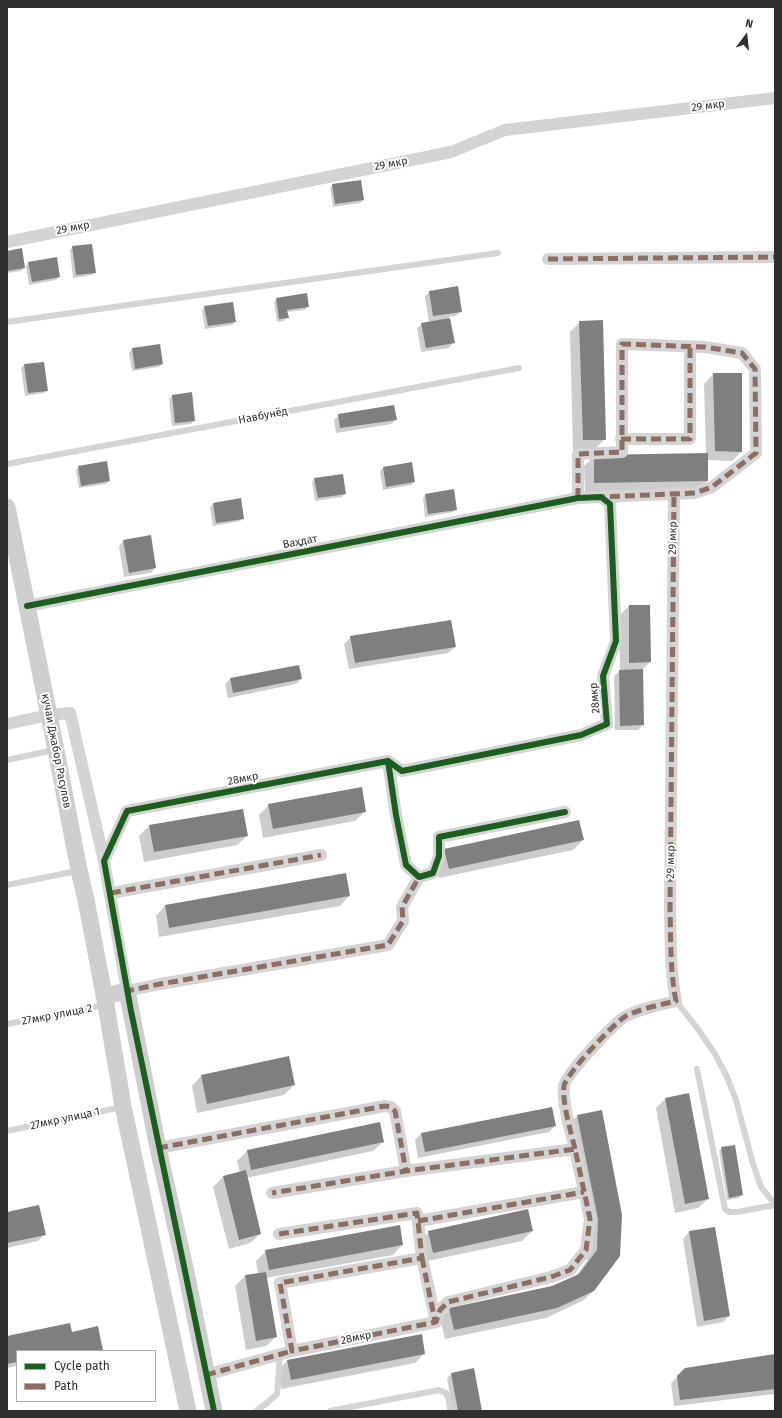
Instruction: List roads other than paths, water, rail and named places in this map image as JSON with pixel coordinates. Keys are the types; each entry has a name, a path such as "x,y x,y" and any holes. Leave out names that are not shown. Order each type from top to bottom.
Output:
{"street":[{"name":"29 мкр","path":"7,242 451,152 505,130 775,98"},
{"path":"548,259 775,257"},
{"path":"622,344 690,346 742,353 755,369 756,453 712,487 695,493 578,498 578,454 622,452 622,344"},
{"path":"621,439 690,439 690,346"},
{"name":"29 мкр","path":"674,495 670,910 671,959 676,1001"},
{"name":"28мкр","path":"104,861 127,811 388,761 402,771 581,735 607,724 603,676 616,641 610,504 601,497"},
{"name":"Ваҳдат","path":"26,606 578,498"},
{"name":"кучаи Джабор Расулов","path":"7,507 86,900 123,1106 188,1411"},
{"path":"7,724 49,715 70,713 111,893 158,1148 186,1272 214,1411"},
{"path":"388,761 406,866 419,877"},
{"path":"105,1001 128,991 160,984 388,945 403,921 402,907 419,877 434,873 439,856 438,837 565,812"},
{"path":"111,893 321,855"},
{"path":"436,1322 440,1310 448,1302 551,1277 570,1270 586,1250 590,1219 564,1099 564,1085 569,1076 606,1032 618,1021 641,1010 676,1001"},
{"path":"158,1148 385,1106 391,1107 395,1111 406,1171"},
{"path":"272,1193 406,1171 575,1150"},
{"path":"418,1221 584,1192"},
{"path":"279,1234 417,1213 422,1258 436,1322"},
{"path":"286,1353 280,1283 422,1258"},
{"name":"28мкр","path":"206,1375 286,1353 436,1322"}],"lane":[{"path":"7,322 498,253"},
{"name":"Навбунёд","path":"7,464 519,368"},
{"path":"7,760 56,750"},
{"path":"7,885 79,870"},
{"name":"27мкр улица 2","path":"7,1024 105,1001"},
{"name":"29 мкр","path":"676,1001 707,1042 727,1077 736,1100 753,1164 761,1187 775,1204"},
{"path":"697,1069 725,1209 729,1212 737,1212 775,1204"},
{"name":"27мкр улица 1","path":"7,1131 123,1106"},
{"path":"256,1411 277,1394 286,1353"},
{"path":"330,1411 432,1390 439,1390 446,1393 450,1411"}]}
